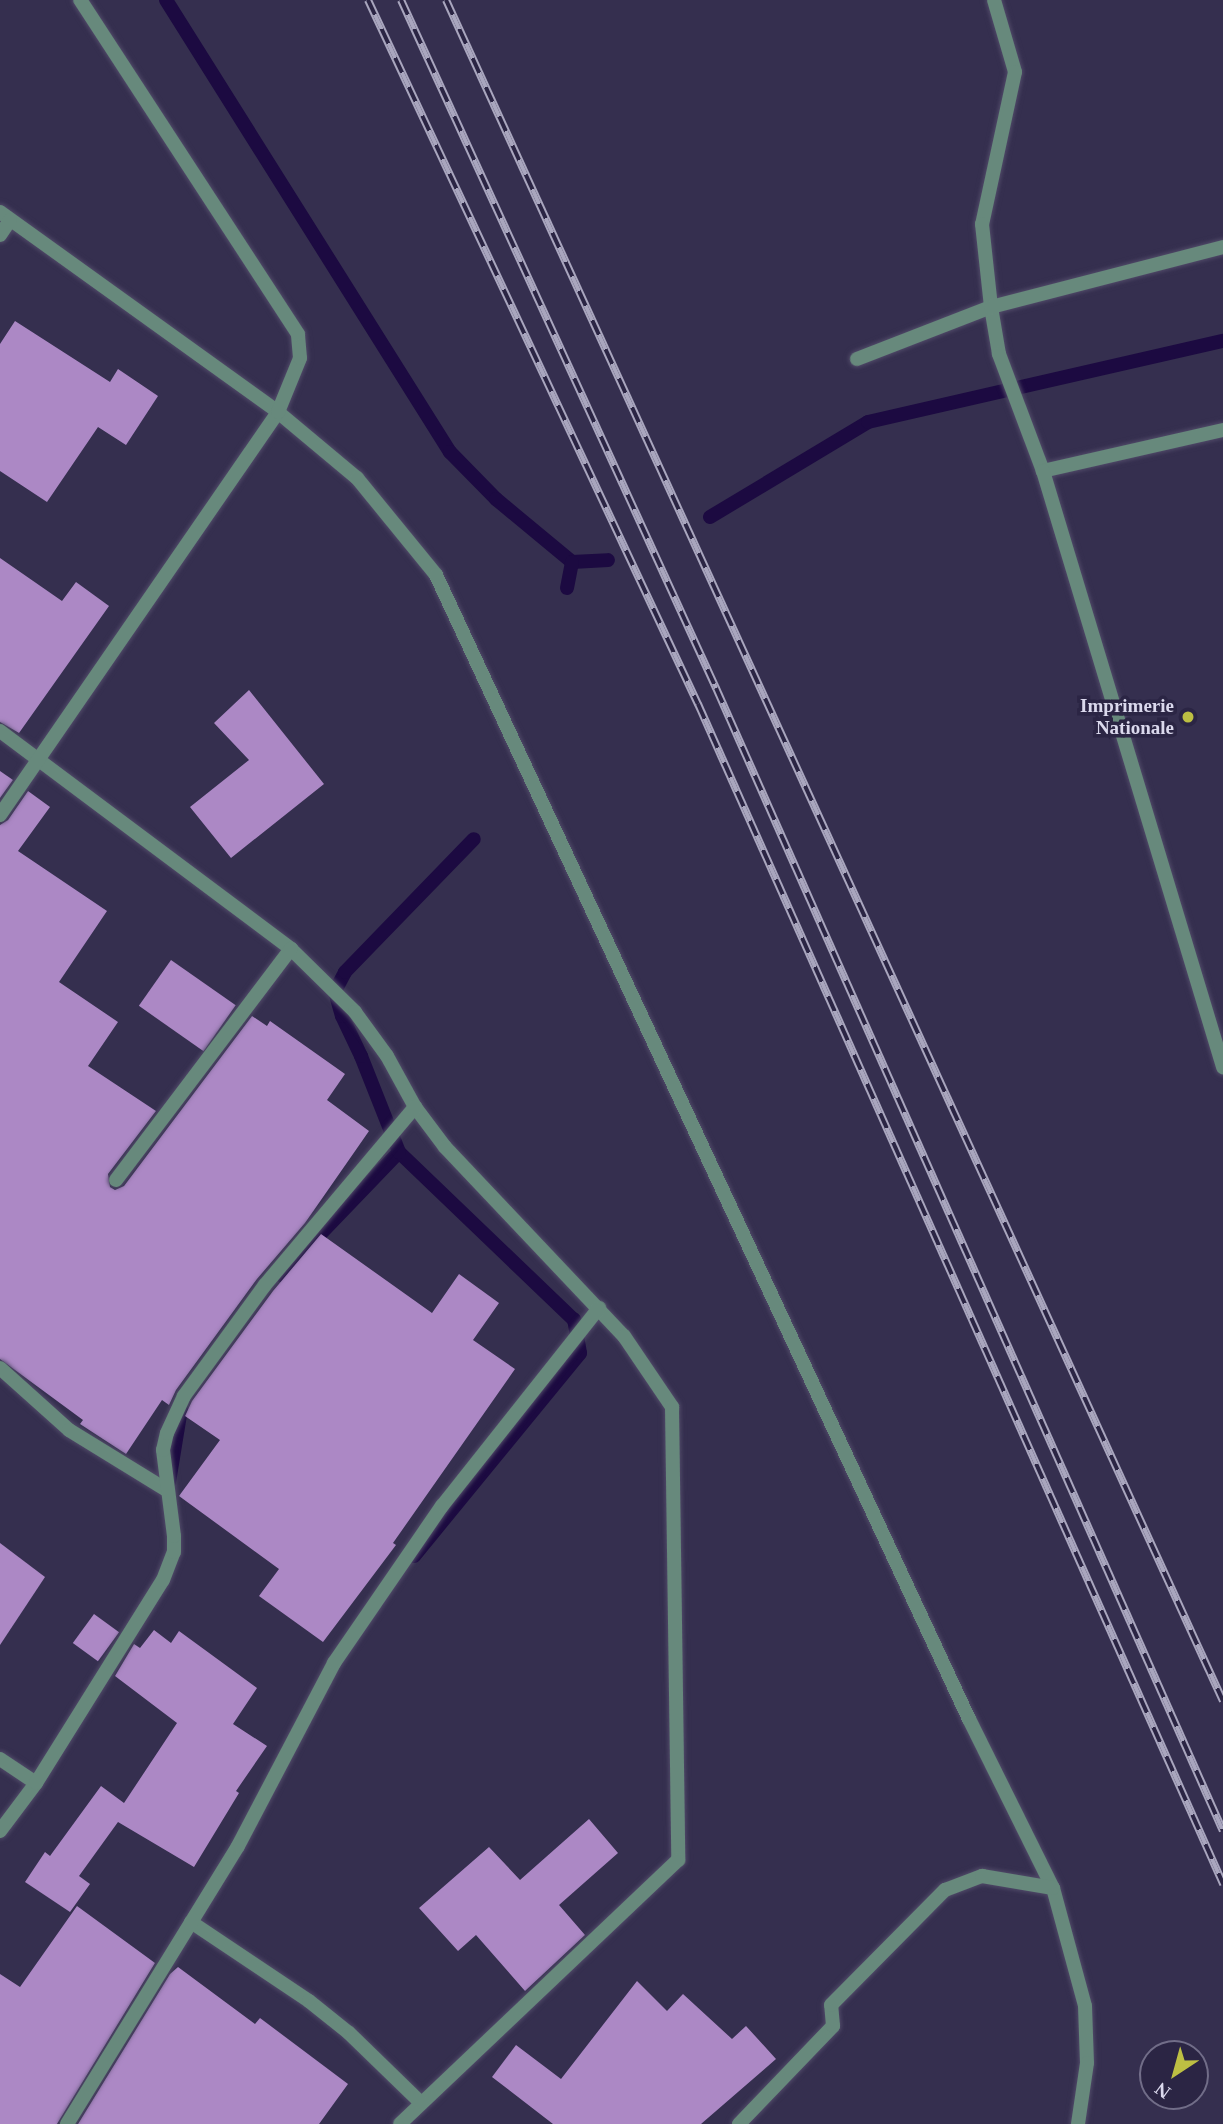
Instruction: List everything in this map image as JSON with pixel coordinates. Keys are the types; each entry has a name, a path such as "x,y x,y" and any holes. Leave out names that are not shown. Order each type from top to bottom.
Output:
{"street":[{"path":"0,815 278,412 300,358 298,334 80,0"},
{"path":"994,0 1015,72 982,224 999,354 1043,471 1223,1067"},
{"path":"0,235 5,216 278,412 357,478 436,575 969,1719 1053,1888 1086,2006 1087,2063 1078,2124"},
{"path":"858,359 991,307 1223,247"},
{"path":"1043,471 1223,430"},
{"path":"0,731 291,949 355,1012 387,1056 415,1107 445,1147 624,1336 672,1407 678,1860 400,2124"},
{"path":"116,1180 291,949"},
{"path":"0,1831 36,1783 163,1580 174,1552 173,1516 163,1450 167,1433 199,1373 265,1285 415,1107"},
{"path":"67,2124 238,1846 334,1663 442,1506 599,1308"},
{"path":"0,1368 69,1430 168,1491"},
{"path":"0,1759 36,1783"},
{"path":"739,2124 833,2026 831,2005 945,1890 982,1876 1053,1888"},
{"path":"191,1922 309,2001 349,2033 421,2103"}],"building":[{"path":"15,321 110,382 118,369 158,396 126,445 98,427 47,502 0,471 0,344"},
{"path":"0,558 62,601 76,582 109,606 19,733 0,722"},
{"path":"249,690 324,784 231,858 190,807 249,760 214,723"},
{"path":"0,771 13,780 0,798"},
{"path":"28,791 50,807 18,851 107,911 59,982 118,1022 88,1066 156,1111 108,1174 110,1187 115,1190 124,1186 252,1016 267,1026 270,1021 345,1074 327,1100 369,1131 305,1223 257,1279 176,1390 169,1405 162,1400 126,1454 80,1424 83,1420 0,1359 0,825 8,820"},
{"path":"171,960 236,1005 204,1051 139,1006"},
{"path":"321,1234 432,1313 459,1274 499,1303 473,1340 515,1369 393,1543 396,1545 323,1642 259,1596 279,1569 179,1496 220,1440 185,1416 192,1401 273,1291"},
{"path":"0,1543 45,1577 0,1645"},
{"path":"94,1614 119,1632 98,1661 73,1643"},
{"path":"154,1630 171,1643 179,1631 257,1688 233,1724 267,1746 236,1791 239,1793 194,1867 118,1822 79,1876 90,1884 70,1912 25,1882 45,1852 50,1856 101,1786 124,1803 177,1723 115,1676 134,1644 140,1648"},
{"path":"589,1819 618,1853 559,1905 585,1935 525,1991 476,1935 458,1951 419,1908 489,1847 520,1880"},
{"path":"77,1906 155,1963 57,2124 0,2124 0,1974 20,1987"},
{"path":"178,1967 255,2024 260,2018 348,2084 319,2124 78,2124 170,1974"},
{"path":"637,1981 667,2011 683,1994 732,2039 746,2026 776,2059 701,2124 553,2124 492,2077 516,2045 561,2079"}],"waterway":[{"path":"166,0 450,452 496,499 572,562 608,560"},
{"path":"710,517 868,422 1223,341"},
{"path":"567,588 572,562"},
{"path":"414,1556 580,1353 574,1320 399,1152 342,1016 335,991 345,972 474,839"},
{"path":"281,1275 399,1152"},
{"path":"169,1482 181,1409"}],"railway":[{"path":"368,0 698,704 1223,1884"},
{"path":"401,0 716,688 1223,1831"},
{"path":"446,0 1223,1701"}],"place":[{"name":"Imprimerie Nationale","path":"1188,717"}]}
